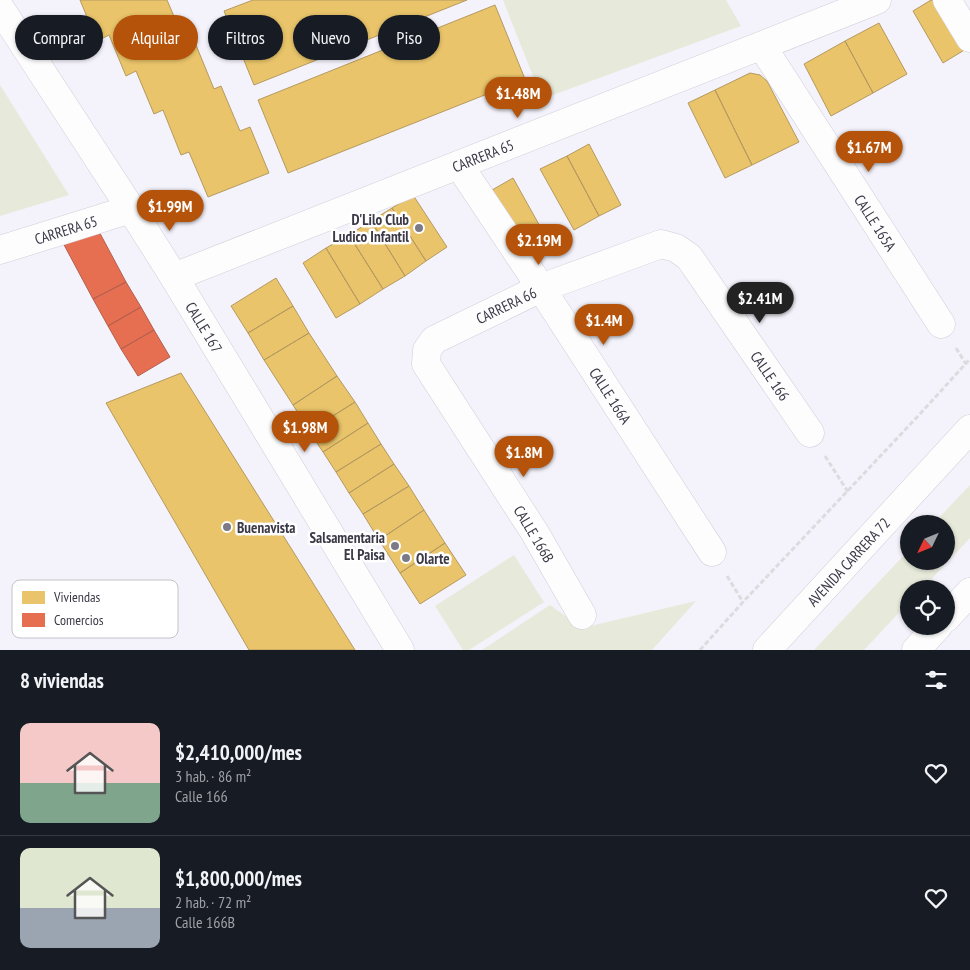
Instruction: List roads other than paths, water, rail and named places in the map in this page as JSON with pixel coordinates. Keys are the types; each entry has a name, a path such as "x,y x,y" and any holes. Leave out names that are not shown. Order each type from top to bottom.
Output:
{"main road":[{"name":"CARRERA 65","path":"174,278 877,0"},
{"path":"947,0 970,38"},
{"name":"CALLE 167","path":"0,8 174,278 400,650"},
{"name":"CALLE 165A","path":"762,46 941,324"},
{"name":"CALLE 166A","path":"459,165 712,552"},
{"name":"CARRERA 65","path":"0,250 131,209"},
{"name":"CARRERA 66","path":"427,350 434,340 541,288 661,244 676,248"},
{"name":"CALLE 166","path":"676,248 688,257 810,433"},
{"name":"CALLE 166B","path":"427,350 426,364 534,533 582,615"},
{"name":"AVENIDA CARRERA 72","path":"767,650 970,429"},
{"path":"955,608 970,592"},
{"path":"916,650 930,635"}],"place":[{"name":"D'Lilo Club Ludico Infantil","path":"419,228"},
{"name":"Buenavista","path":"227,527"},
{"name":"Salsamentaria El Paisa","path":"395,546"},
{"name":"Olarte","path":"406,558"}]}
